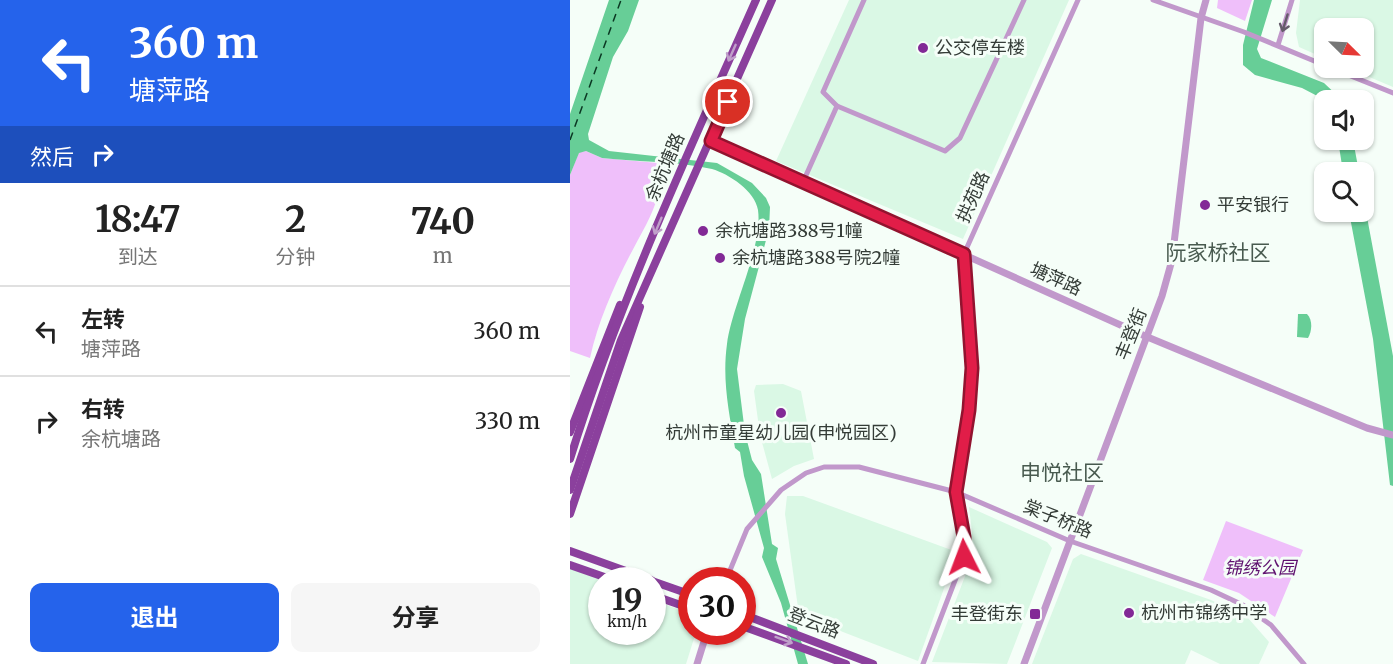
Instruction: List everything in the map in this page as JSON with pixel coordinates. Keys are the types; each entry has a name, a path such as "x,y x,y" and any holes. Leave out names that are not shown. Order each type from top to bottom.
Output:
{"main road":[{"name":"余杭塘路","path":"570,459 590,395 634,282 756,0"},
{"name":"余杭塘路","path":"570,490 621,340 772,0"},
{"name":"余杭塘路","path":"570,514 651,269"},
{"name":"余杭塘路","path":"570,432 614,316 634,282"},
{"path":"570,551 614,567"},
{"path":"570,565 588,571"},
{"name":"登云路","path":"756,619 873,664"},
{"name":"登云路","path":"756,631 846,664"}],"street":[{"path":"864,0 823,92 837,106 945,151 960,138 1024,0"},
{"name":"拱苑路","path":"922,664 964,557 964,537 956,492 969,410 972,368 964,254 1078,0"},
{"path":"1153,0 1244,32 1314,61"},
{"name":"丰登街","path":"1024,664 1145,336 1162,296 1172,260 1201,18 1206,0"},
{"path":"1278,45 1292,0"},
{"path":"1356,78 1393,93"},
{"path":"803,182 837,106"},
{"name":"塘萍路","path":"711,141 1145,336 1383,434 1393,435"},
{"name":"棠子桥路","path":"731,567 747,529 781,490 806,473 841,466 903,477 956,492 1070,541 1211,590 1243,605 1271,626 1304,664"},
{"path":"697,664 703,645"}],"shaded area":[{"path":"609,0 639,0 628,31 613,57 588,134 589,140 609,151 717,163 752,183 766,198 770,207 769,229 745,319 737,369 745,433 752,460 761,474 772,544 778,548 776,559 808,664 798,664 781,603 762,557 764,548 744,476 740,452 735,448 727,396 725,370 727,344 756,241 758,210 756,203 747,190 733,179 719,171 699,166 602,158 586,151 579,153 570,175 570,114"},
{"path":"849,0 1069,0 963,239 776,161"},
{"path":"1254,0 1272,0 1257,49 1261,58 1324,83 1331,90 1314,90 1314,94 1302,88 1255,75 1243,65 1243,45"},
{"path":"1300,0 1393,0 1393,87 1372,78 1374,78 1374,18 1314,18 1314,54 1299,47 1296,33"},
{"path":"1340,150 1355,150 1357,162 1341,162"},
{"path":"1351,222 1368,222 1393,356 1393,486 1390,485 1373,339"},
{"path":"1298,314 1307,314 1310,319 1311,329 1308,338 1297,337"},
{"name":"杭州市童星幼儿园(申悦园区)","path":"783,384 801,391 814,459 794,466 772,479 760,435 754,391 756,385"},
{"path":"787,496 803,496 957,552 918,661 799,615 785,514"},
{"path":"969,507 1047,542 1052,548 1007,664 932,662 969,566 972,532"},
{"name":"杭州市锦绣中学","path":"1081,554 1211,600 1248,618 1269,642 1259,664 1220,664 1191,650 1185,664 1032,664 1073,559"},
{"path":"570,568 588,574 588,645 666,645 666,605 678,609 678,645 692,645 686,664 570,664"}],"green space":[{"path":"1218,0 1252,0 1245,21 1217,8"},
{"path":"586,151 602,158 669,164 650,218 606,307 590,358 570,351 570,175 579,152"},
{"name":"锦绣公园","path":"1226,521 1303,550 1275,617 1239,593 1203,580"}],"ferry route":[{"path":"570,140 621,0"}],"place":[{"name":"公交停车楼","path":"923,48"},
{"name":"平安银行","path":"1205,205"},
{"name":"余杭塘路388号1幢","path":"703,231"},
{"name":"余杭塘路388号院2幢","path":"720,258"},
{"name":"杭州市童星幼儿园(申悦园区)","path":"781,413"},
{"name":"杭州市锦绣中学","path":"1129,613"},
{"name":"丰登街东","path":"1035,614"}],"district":[{"name":"阮家桥社区","path":"1218,253"},
{"name":"申悦社区","path":"1062,473"}],"route":[{"path":"728,102 711,141 964,254 972,368 969,410 956,492 964,537 964,557"}]}
